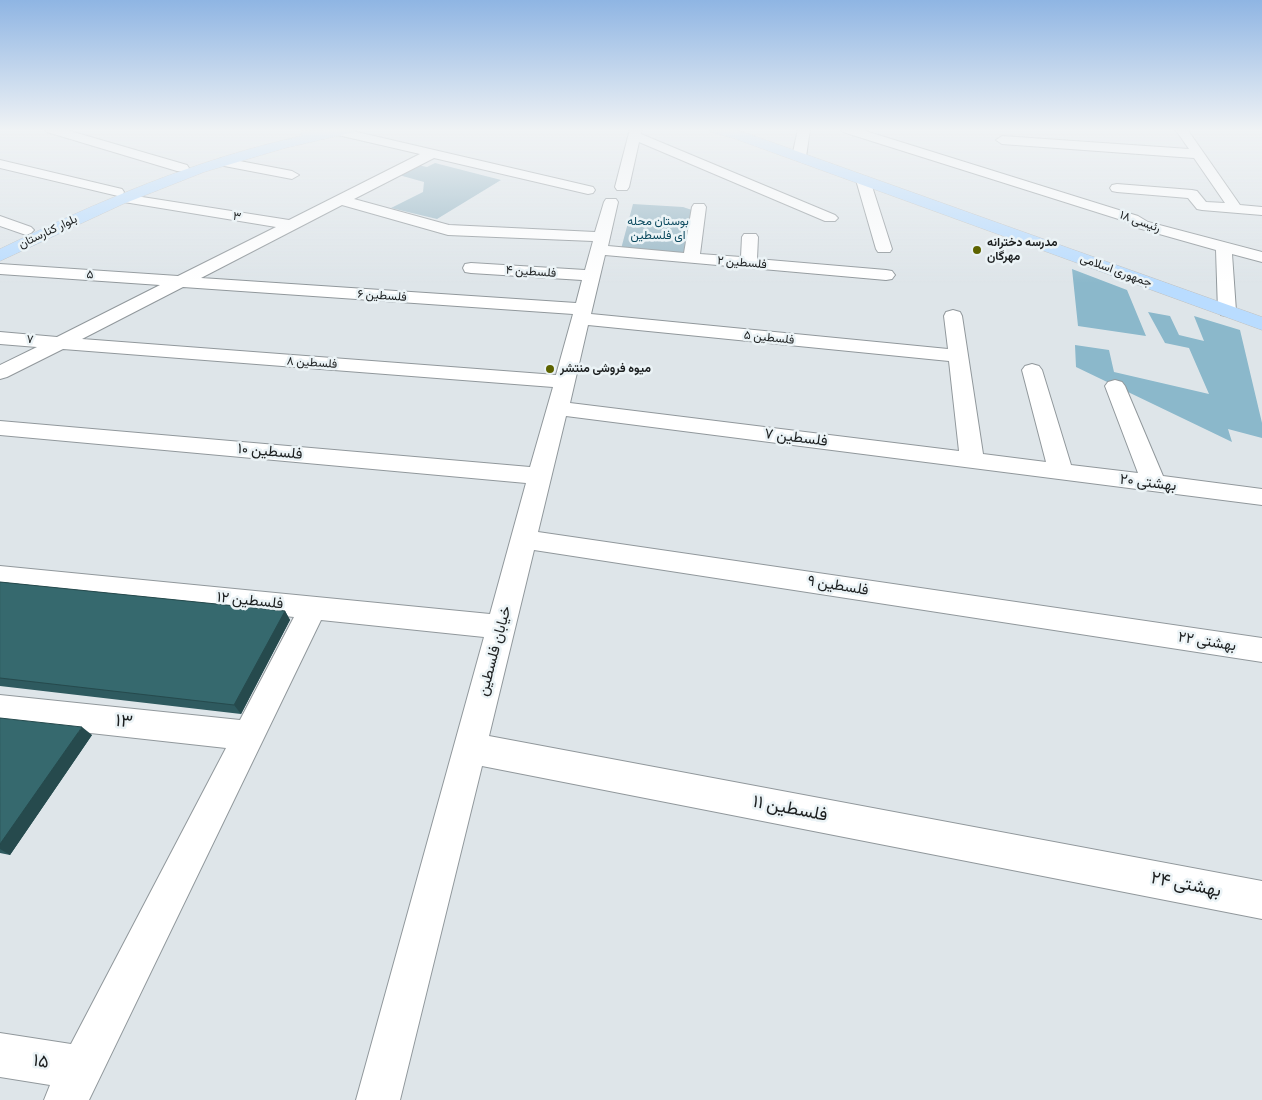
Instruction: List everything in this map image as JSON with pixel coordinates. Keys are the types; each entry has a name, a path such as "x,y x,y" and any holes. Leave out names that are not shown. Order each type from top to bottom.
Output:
{"main road":[{"name":"بلوار کنارستان","path":"0,256 120,195 154,180"},
{"name":"بلوار کنارستان","path":"0,243 26,230 120,195 166,180"},
{"name":"جمهوری اسلامی","path":"865,180 1262,324"}],"street":[{"name":"۳","path":"63,180 120,195 292,225"},
{"path":"0,373 381,180"},
{"path":"561,180 607,190"},
{"name":"خیابان فلسطین","path":"378,1100 582,314 597,254 607,190 612,180"},
{"path":"744,180 830,218"},
{"path":"864,180 884,249"},
{"name":"رئیسی ۱۸","path":"1010,180 1133,219 1143,225 1262,257"},
{"path":"1216,180 1236,209"},
{"path":"1117,188 1192,194 1202,206 1262,211"},
{"name":"فلسطین ۲","path":"341,200 448,230 597,254 691,258 886,275"},
{"path":"691,258 699,207"},
{"path":"0,221 26,230"},
{"path":"748,263 750,237"},
{"path":"1224,247 1227,311"},
{"name":"فلسطین ۴","path":"471,268 597,254"},
{"name":"۵","path":"0,269 180,282"},
{"name":"فلسطین ۶","path":"180,282 582,314"},
{"name":"فلسطین ۵","path":"582,314 958,356"},
{"path":"953,316 972,461"},
{"name":"۷","path":"0,338 60,343"},
{"name":"فلسطین ۸","path":"60,343 561,395"},
{"path":"1032,370 1061,472"},
{"path":"1115,386 1154,484"},
{"name":"فلسطین ۷","path":"561,395 972,461 1034,469"},
{"name":"فلسطین ۱۰","path":"0,428 540,476"},
{"name":"بهشتی ۲۰","path":"1034,469 1262,498"},
{"name":"فلسطین ۹","path":"524,539 1152,634"},
{"name":"فلسطین ۱۲","path":"0,576 501,627"},
{"path":"74,1084 313,608"},
{"name":"بهشتی ۲۲","path":"1152,634 1262,650"},
{"name":"۱۳","path":"0,709 248,736"},
{"name":"فلسطین ۱۱","path":"470,748 1110,871"},
{"name":"بهشتی ۲۴","path":"1110,871 1262,900"},
{"name":"۱۵","path":"0,1055 74,1084"}],"green space":[{"path":"418,180 500,180 437,219 391,208 423,192 424,182"},
{"name":"بوستان محله ای فلسطین","path":"633,204 683,207 692,210 684,255 621,249"}],"shaded area":[{"path":"1072,269 1127,290 1146,336 1078,326"},
{"path":"1148,312 1170,316 1179,335 1204,341 1194,316 1240,330 1262,423 1262,438 1228,429 1232,442 1076,367 1075,345 1109,350 1114,372 1209,394 1189,348 1165,343"}],"building":[{"path":"0,582 285,611 234,705 0,678"},
{"path":"0,718 82,727 0,844"}],"place":[{"name":"مدرسه دخترانه مهرگان","path":"977,250"},
{"name":"میوه فروشی منتشر","path":"550,369"}]}
